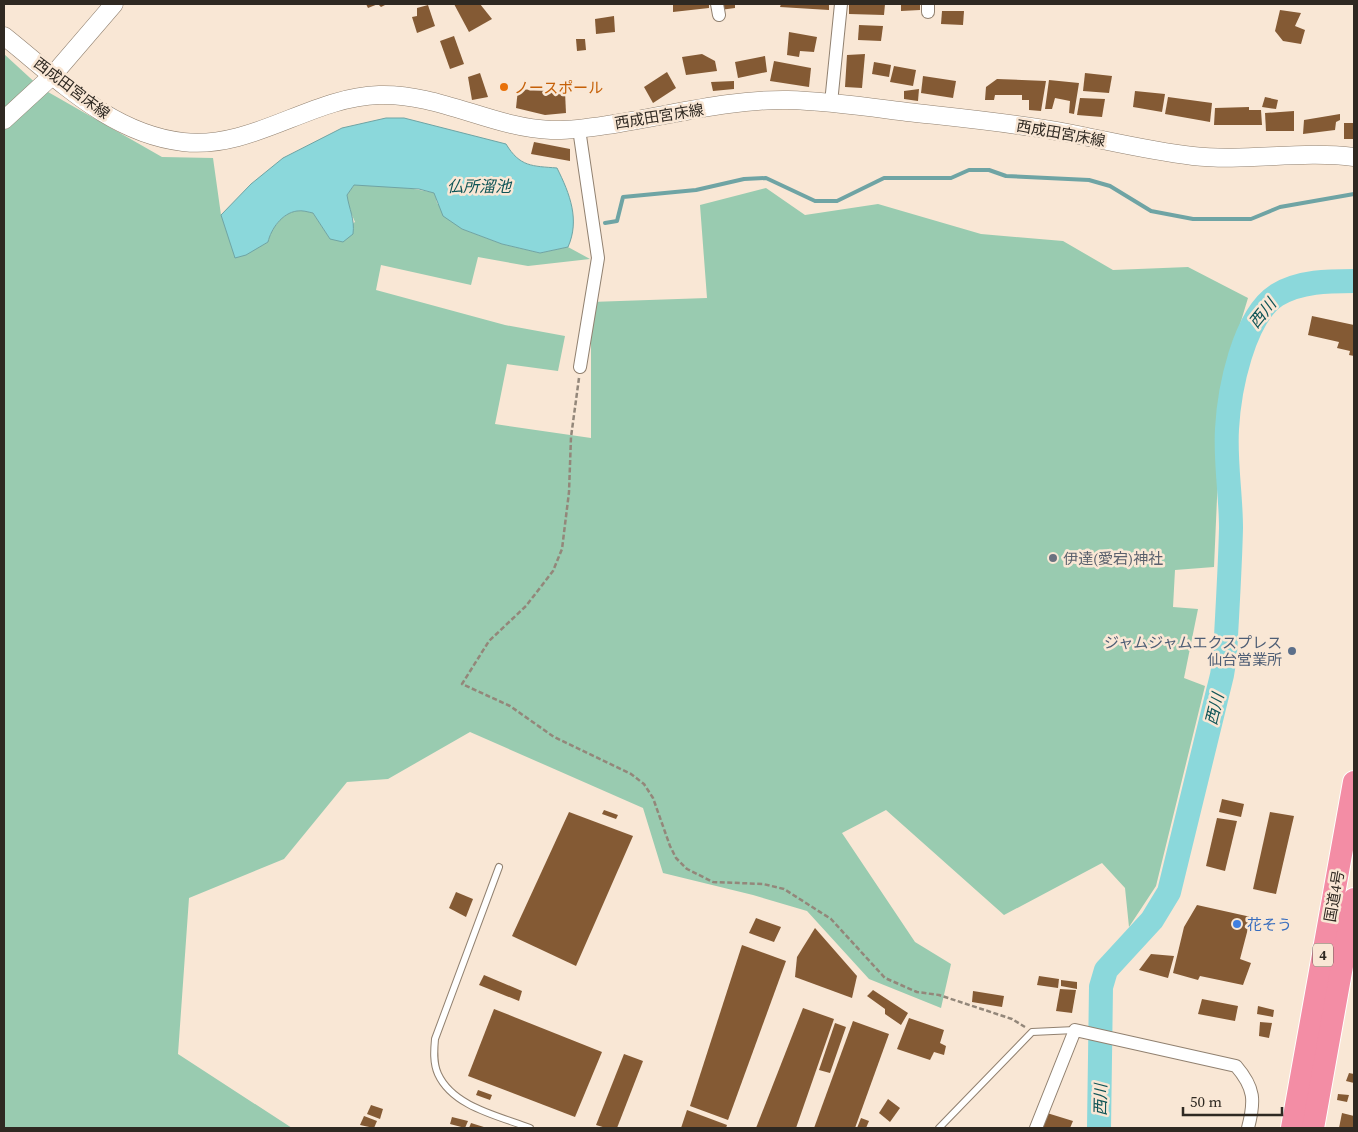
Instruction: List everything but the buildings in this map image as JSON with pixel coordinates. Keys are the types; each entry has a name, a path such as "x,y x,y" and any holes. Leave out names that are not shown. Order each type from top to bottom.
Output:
{"highway":[{"name":"国道4号","path":"1292,1128 1354,782"},
{"name":"国道4号","path":"1313,1128 1354,899"}],"main road":[{"path":"4,120 53,75 114,4"},
{"name":"西成田宮床線","path":"4,36 79,97 125,126 154,136 185,142 215,141 245,136 325,105 380,95 407,96 528,128 552,130 579,129 761,100 831,103 1019,124 1196,156 1324,155 1354,157"}],"street":[{"path":"831,103 841,4"},
{"path":"579,129 598,258 580,367"},
{"path":"1036,1128 1075,1030 1236,1066 1247,1079 1253,1094 1253,1109 1248,1128"}],"lane":[{"path":"500,867 435,1039 434,1056 437,1073 450,1091 469,1104 530,1128"},
{"path":"939,1128 1032,1032 1075,1030"}],"path":[{"path":"580,367 562,549 553,571 526,606 489,640 462,684 510,706 554,737 631,774 644,784 653,798 673,852 688,869 713,882 763,884 784,889 831,919 885,978 917,992 939,995 1012,1019 1032,1032"}],"green space":[{"path":"4,54 41,88 162,157 213,158 221,215 259,247 268,242 272,232 282,218 292,212 299,211 313,213 330,239 355,222 348,206 347,195 354,185 374,185 435,193 437,203 462,229 502,244 540,253 568,247 590,259 528,266 478,257 471,285 381,265 376,290 505,325 565,336 558,371 507,364 495,424 591,438 591,302 707,298 700,205 766,188 805,215 878,204 981,234 1063,241 1113,270 1188,267 1248,298 1222,384 1214,567 1175,570 1173,607 1198,609 1184,678 1205,686 1156,886 1129,927 1125,888 1102,863 1004,915 886,810 842,833 915,942 951,964 941,1008 869,979 807,911 753,895 663,873 643,808 470,732 388,779 347,782 284,859 189,898 178,1054 292,1128 4,1128"}],"water":[{"name":"仏所溜池","path":"386,118 404,118 506,144 516,157 527,164 557,168 572,207 572,237 568,247 540,253 502,244 462,229 443,216 434,193 419,189 354,185 347,195 353,219 353,234 343,242 330,239 313,213 297,211 292,212 278,222 268,242 246,255 235,258 221,215 251,184 283,158 342,128"}],"waterway":[{"path":"605,223 617,221 623,197 696,190 744,179 766,178 815,201 837,201 884,178 951,178 969,170 989,170 1006,176 1089,180 1110,186 1151,211 1193,219 1251,219 1280,207 1354,194"},
{"name":"西川","path":"1099,1128 1101,987 1106,970 1152,920 1169,892 1222,675 1225,656 1231,528 1227,429 1231,395 1240,356 1255,320 1265,306 1277,295 1305,284 1354,281"}],"place":[{"name":"ノースポール","path":"504,87"},
{"name":"伊達(愛宕)神社","path":"1053,558"},
{"name":"ジャムジャムエクスプレス 仙台営業所","path":"1292,651"},
{"name":"花そう","path":"1237,924"}]}
